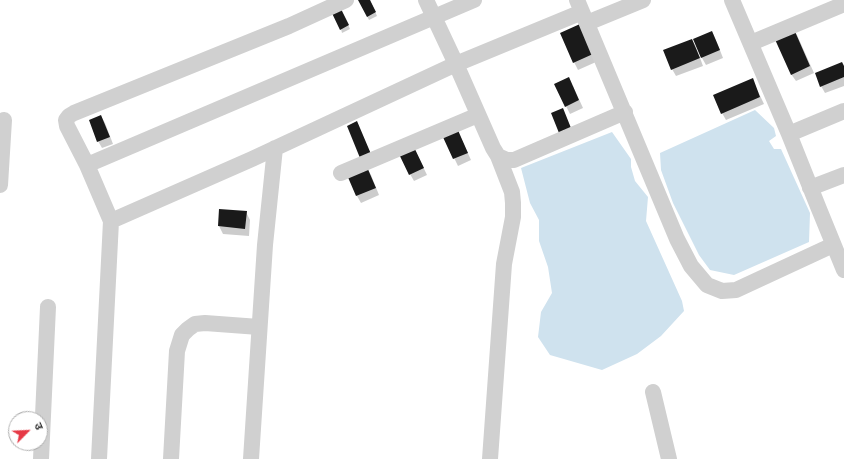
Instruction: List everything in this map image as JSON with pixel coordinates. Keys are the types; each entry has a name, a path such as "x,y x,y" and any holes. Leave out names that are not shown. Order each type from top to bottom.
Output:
{"street":[{"path":"99,459 111,221 87,165 67,126 66,120 74,113 289,26 346,0"},
{"path":"426,0 456,64 492,148 498,156 512,192 513,217 504,264 490,459"},
{"path":"87,165 474,0"},
{"path":"111,221 275,148 456,64 582,12 643,0"},
{"path":"732,0 789,134 833,245 844,267"},
{"path":"751,43 844,4"},
{"path":"582,12 677,239 691,266 707,285 722,291 736,290 833,245"},
{"path":"789,134 844,111"},
{"path":"498,156 507,160 514,160 625,112"},
{"path":"341,173 478,115"},
{"path":"0,185 4,120"},
{"path":"251,459 265,238 275,148"},
{"path":"810,188 844,175"},
{"path":"41,459 48,308"},
{"path":"171,459 177,351 182,335 195,324 205,323 259,327"},
{"path":"653,392 669,459"}],"water":[{"path":"755,110 774,128 776,136 769,141 774,149 781,149 810,213 809,242 734,275 710,270 699,255 673,203 661,170 660,153"},
{"path":"612,132 631,159 631,167 635,181 648,197 646,221 682,301 684,311 661,336 637,354 602,370 550,355 538,337 541,312 552,293 548,267 539,241 539,220 530,203 521,168"}],"building":[{"path":"358,0 370,0 376,12 367,17"},
{"path":"339,5 349,25 340,30 330,9"},
{"path":"580,24 593,54 573,63 560,33"},
{"path":"793,27 810,66 791,75 773,35"},
{"path":"712,31 720,50 701,58 693,39"},
{"path":"692,39 700,58 671,70 663,50"},
{"path":"842,62 844,66 844,77 820,87 815,73"},
{"path":"569,77 579,100 565,107 554,84"},
{"path":"753,78 760,97 721,114 713,95"},
{"path":"563,108 571,128 559,133 551,113"},
{"path":"101,115 110,137 97,142 89,120"},
{"path":"357,121 371,154 360,158 347,126"},
{"path":"457,128 468,153 453,159 442,135"},
{"path":"413,145 424,168 409,175 398,152"},
{"path":"367,167 376,188 356,196 347,175"},
{"path":"219,209 247,211 245,229 218,226"}]}
